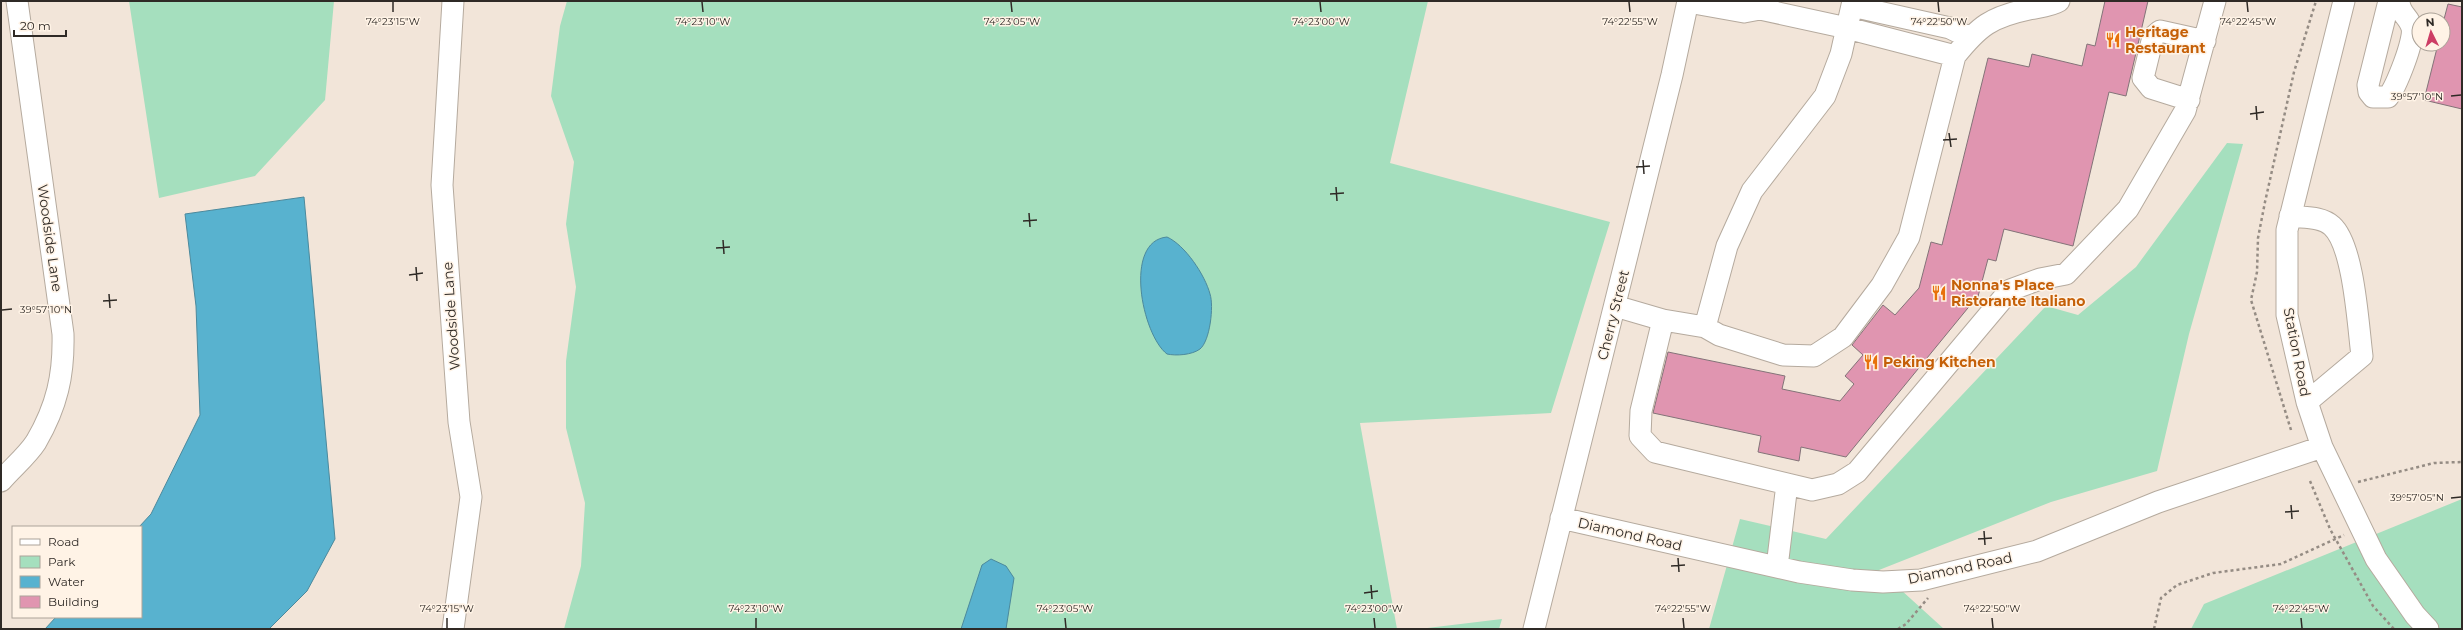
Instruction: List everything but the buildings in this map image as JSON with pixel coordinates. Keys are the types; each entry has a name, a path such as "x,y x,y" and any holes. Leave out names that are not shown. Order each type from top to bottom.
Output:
{"street":[{"name":"Woodside Lane","path":"1,481 35,443 56,401 64,365 63,334 17,1"},
{"name":"Woodside Lane","path":"453,1 442,185 459,422 471,497 453,629"},
{"path":"1615,306 1663,320 1705,327 1719,335 1783,354 1814,356 1843,337 1882,285 1909,237 1955,56 1986,22 2011,13 2059,1"},
{"path":"1663,320 1641,411 1640,436 1655,452 1812,490 1838,484 1857,472 2010,290 2040,279 2066,274 2128,209 2185,111 2215,1"},
{"name":"Station Road","path":"2344,1 2287,230 2287,315 2307,402 2322,447 2376,559 2415,615 2428,629"},
{"path":"2388,1 2368,85 2369,92 2378,98 2388,97 2398,81 2412,29 2399,9 2399,1"},
{"path":"1688,2 1744,12 1758,5 1955,56"},
{"name":"Cherry Street","path":"1534,629 1615,306 1688,2"},
{"path":"1705,327 1727,246 1752,191 1825,96 1841,54 1853,4 1950,28 1970,38"},
{"path":"2188,100 2151,88 2143,78 2153,37 2160,31 2205,41"},
{"path":"2290,216 2321,220 2332,226 2338,235 2348,256 2362,356 2307,402"},
{"name":"Diamond Road","path":"1561,518 1777,567 1852,580 1883,582 1921,580 2037,552 2158,502 2322,447"},
{"path":"1777,567 1787,484"}],"path":[{"path":"2340,486 2434,464 2462,462"},
{"path":"2310,481 2336,539 2373,606 2394,629"},
{"path":"2154,629 2161,598 2177,585 2214,573 2281,564 2360,527"},
{"path":"1898,629 1906,624 1931,595"}],"green space":[{"path":"129,1 334,1 325,100 255,176 159,198"},
{"path":"567,1 1428,1 1390,163 1610,222 1551,413 1360,423 1397,629 564,629 581,566 585,503 566,428 566,361 576,287 566,224 574,162 551,96 560,26"},
{"path":"2227,143 2243,144 2189,334 2157,471 2051,502 1879,570 1944,629 1709,629 1740,519 1826,539 2046,306 2078,315 2136,267"},
{"path":"2462,499 2462,629 2191,629 2204,604"},
{"path":"1502,619 1499,629 1419,629"}],"water":[{"path":"304,197 335,539 307,591 269,629 45,629 55,618 142,618 142,526 140,526 151,514 200,415 196,306 185,214"},
{"path":"1167,237 1181,247 1193,261 1204,278 1210,294 1212,307 1209,331 1203,345 1200,349 1193,353 1175,355 1167,354 1158,344 1150,328 1144,310 1141,290 1141,271 1145,254 1153,242"},
{"path":"991,559 1006,566 1014,578 1006,629 961,629 982,565"}],"place":[{"name":"Heritage Restaurant","path":"2113,40"},
{"name":"Nonna's Place Ristorante Italiano","path":"1939,293"},
{"name":"Peking Kitchen","path":"1871,362"}]}
